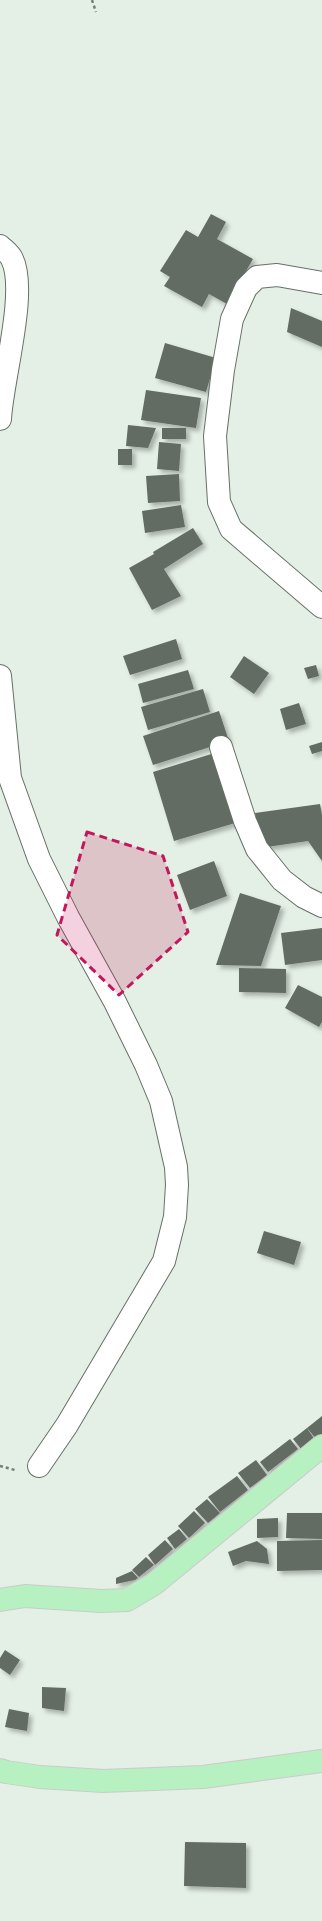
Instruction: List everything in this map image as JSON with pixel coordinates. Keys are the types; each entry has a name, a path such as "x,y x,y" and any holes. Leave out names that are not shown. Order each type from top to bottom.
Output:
{"main road":[{"path":"0,1600 25,1596 101,1601 127,1600 154,1584 322,1446"},
{"path":"0,1770 40,1777 103,1781 203,1776 322,1761"}],"street":[{"path":"0,246 12,259 17,281 16,306 0,419"},
{"path":"321,602 230,529 219,502 215,436 223,370 232,319 246,288 257,277 277,275 322,283"},
{"path":"0,676 5,778 39,859 68,917 115,1002 146,1065 161,1101 176,1167 177,1185 175,1217 164,1261 67,1425 39,1466"},
{"path":"221,747 245,821 257,849 282,880 304,897 322,906"}],"path":[{"path":"92,0 96,12"}],"highlighted area":[{"path":"87,832 163,856 188,932 119,995 57,935"}],"building":[{"path":"211,214 226,222 217,239 253,259 227,304 209,294 202,307 164,286 170,277 160,271 186,230 198,237"},
{"path":"291,308 322,321 322,347 287,332"},
{"path":"165,343 216,358 206,392 155,378"},
{"path":"146,390 201,398 196,428 141,420"},
{"path":"128,425 156,428 148,448 126,446"},
{"path":"162,428 186,428 186,439 162,439"},
{"path":"159,442 181,444 179,471 157,469"},
{"path":"118,449 132,449 132,465 118,465"},
{"path":"179,474 180,501 148,503 146,476"},
{"path":"181,505 185,527 145,533 142,511"},
{"path":"193,528 203,544 164,569 181,596 152,610 129,568 154,554 153,552"},
{"path":"176,639 182,659 130,675 123,656"},
{"path":"244,656 269,673 254,694 230,677"},
{"path":"316,665 319,676 308,679 304,668"},
{"path":"188,670 194,689 143,703 138,684"},
{"path":"203,689 210,712 148,730 141,707"},
{"path":"299,703 306,724 286,730 280,709"},
{"path":"219,711 229,741 153,765 143,736"},
{"path":"322,742 322,751 312,754 309,746"},
{"path":"221,751 242,821 174,841 153,772"},
{"path":"320,804 322,815 322,861 308,841 260,848 255,813"},
{"path":"214,861 227,896 190,910 177,875"},
{"path":"240,893 281,906 261,966 216,965"},
{"path":"322,928 322,960 285,965 281,933"},
{"path":"239,968 286,969 286,993 239,992"},
{"path":"298,985 322,997 322,1022 319,1027 285,1008"},
{"path":"264,1231 301,1242 294,1265 257,1253"},
{"path":"322,1416 322,1436 317,1440 307,1428"},
{"path":"307,1428 315,1440 302,1450 293,1439"},
{"path":"290,1439 298,1449 268,1472 260,1462"},
{"path":"256,1460 267,1475 250,1488 238,1473"},
{"path":"237,1476 248,1490 220,1512 208,1497"},
{"path":"207,1499 220,1513 208,1523 195,1509"},
{"path":"194,1511 205,1523 189,1538 178,1526"},
{"path":"287,1513 322,1513 322,1539 286,1538"},
{"path":"278,1518 278,1537 257,1538 257,1519"},
{"path":"179,1529 187,1539 175,1549 167,1538"},
{"path":"165,1540 173,1549 155,1565 148,1555"},
{"path":"322,1540 322,1570 277,1571 277,1541"},
{"path":"257,1541 267,1549 269,1564 246,1561 233,1566 228,1552"},
{"path":"146,1557 154,1565 139,1577 132,1570"},
{"path":"132,1571 138,1578 116,1584 116,1578"},
{"path":"5,1650 20,1660 10,1675 0,1668 0,1658"},
{"path":"42,1687 66,1688 64,1711 42,1708"},
{"path":"9,1709 29,1713 27,1731 5,1727"},
{"path":"185,1842 246,1843 246,1888 184,1886"}]}
